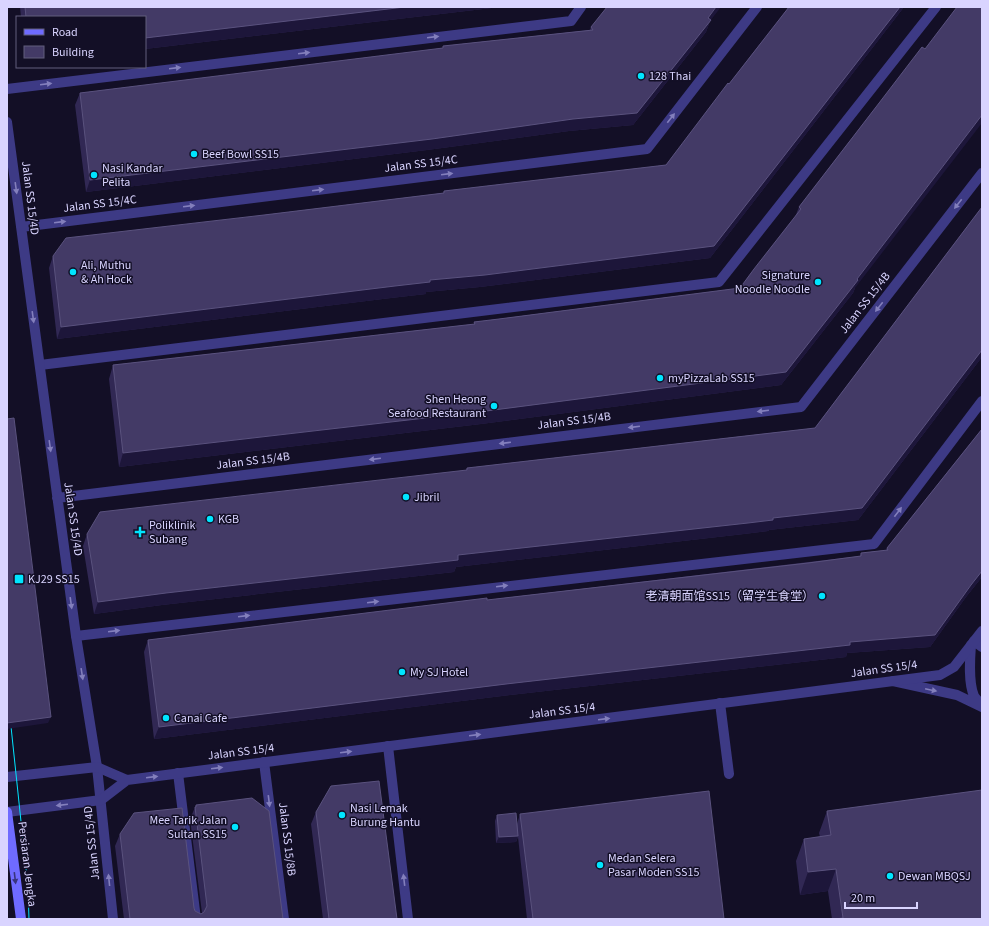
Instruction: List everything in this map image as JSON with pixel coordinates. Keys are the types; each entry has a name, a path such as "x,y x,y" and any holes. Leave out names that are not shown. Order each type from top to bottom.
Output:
{"main road":[{"name":"Persiaran Jengka","path":"7,812 21,919"}],"street":[{"path":"7,89 570,21 582,7"},
{"name":"Jalan SS 15/4C","path":"21,227 647,149 757,7"},
{"path":"40,365 719,282 936,7"},
{"name":"Jalan SS 15/4D","path":"7,122 76,636 97,767 113,919"},
{"name":"Jalan SS 15/4B","path":"57,498 801,407 982,173"},
{"path":"76,636 874,544 982,401"},
{"name":"Jalan SS 15/4","path":"101,800 127,780 940,675 954,667 976,644 982,631"},
{"path":"976,644 970,672 974,696 982,707"},
{"path":"893,681 957,695 982,707"},
{"path":"720,703 729,774"},
{"path":"388,746 408,919"},
{"name":"Jalan SS 15/8B","path":"264,762 284,919"},
{"path":"7,777 97,767 127,780"},
{"path":"178,773 196,919"},
{"path":"7,812 101,800"}],"building":[{"path":"25,7 405,7 146,38 146,16 26,16"},
{"path":"607,7 716,7 708,18 711,20 637,113 573,119 432,139 90,180 80,93 443,48 443,46 593,30 591,27"},
{"path":"789,7 900,7 714,246 485,275 430,280 430,282 61,327 53,256 66,238 666,165 728,83 729,84"},
{"path":"957,7 982,7 982,115 857,279 858,280 786,372 486,411 123,453 113,365 475,324 474,322 740,288 801,209 799,207 922,47 925,49"},
{"path":"982,207 982,350 862,508 773,518 773,520 748,523 458,555 458,560 98,602 87,534 100,512 815,428"},
{"name":"KJ29 SS15","path":"14,418 51,717 7,723 7,419"},
{"path":"982,429 982,571 935,635 850,642 850,645 506,684 159,727 148,640 487,598 487,600 808,563 861,556 861,553 888,550 887,548"},
{"path":"379,781 397,919 329,919 316,812 331,786"},
{"name":"Dewan MBQSJ","path":"982,790 982,919 835,919 843,918 836,869 808,872 804,839 831,835 827,811"},
{"path":"709,791 724,919 533,919 520,814"},
{"path":"252,798 269,811 283,919 130,919 120,834 134,813 182,808 194,908 195,911 201,914 207,906 195,807 196,805"},
{"path":"516,813 518,836 499,837 497,815"}],"tram line":[{"path":"10,717 28,888 29,919"}],"place":[{"name":"128 Thai","path":"641,76"},
{"name":"Beef Bowl SS15","path":"194,154"},
{"name":"Nasi Kandar Pelita","path":"94,175"},
{"name":"Ali, Muthu & Ah Hock","path":"73,272"},
{"name":"Signature Noodle Noodle","path":"818,282"},
{"name":"myPizzaLab SS15","path":"660,378"},
{"name":"Shen Heong Seafood Restaurant","path":"494,406"},
{"name":"Jibril","path":"406,497"},
{"name":"KGB","path":"210,519"},
{"name":"Poliklinik Subang","path":"140,532"},
{"name":"KJ29 SS15","path":"19,579"},
{"name":"老清朝面馆SS15（留学生食堂）","path":"822,596"},
{"name":"My SJ Hotel","path":"402,672"},
{"name":"Canai Cafe","path":"166,718"},
{"name":"Nasi Lemak Burung Hantu","path":"342,815"},
{"name":"Mee Tarik Jalan Sultan SS15","path":"235,827"},
{"name":"Medan Selera Pasar Moden SS15","path":"600,865"},
{"name":"Dewan MBQSJ","path":"890,876"}]}
